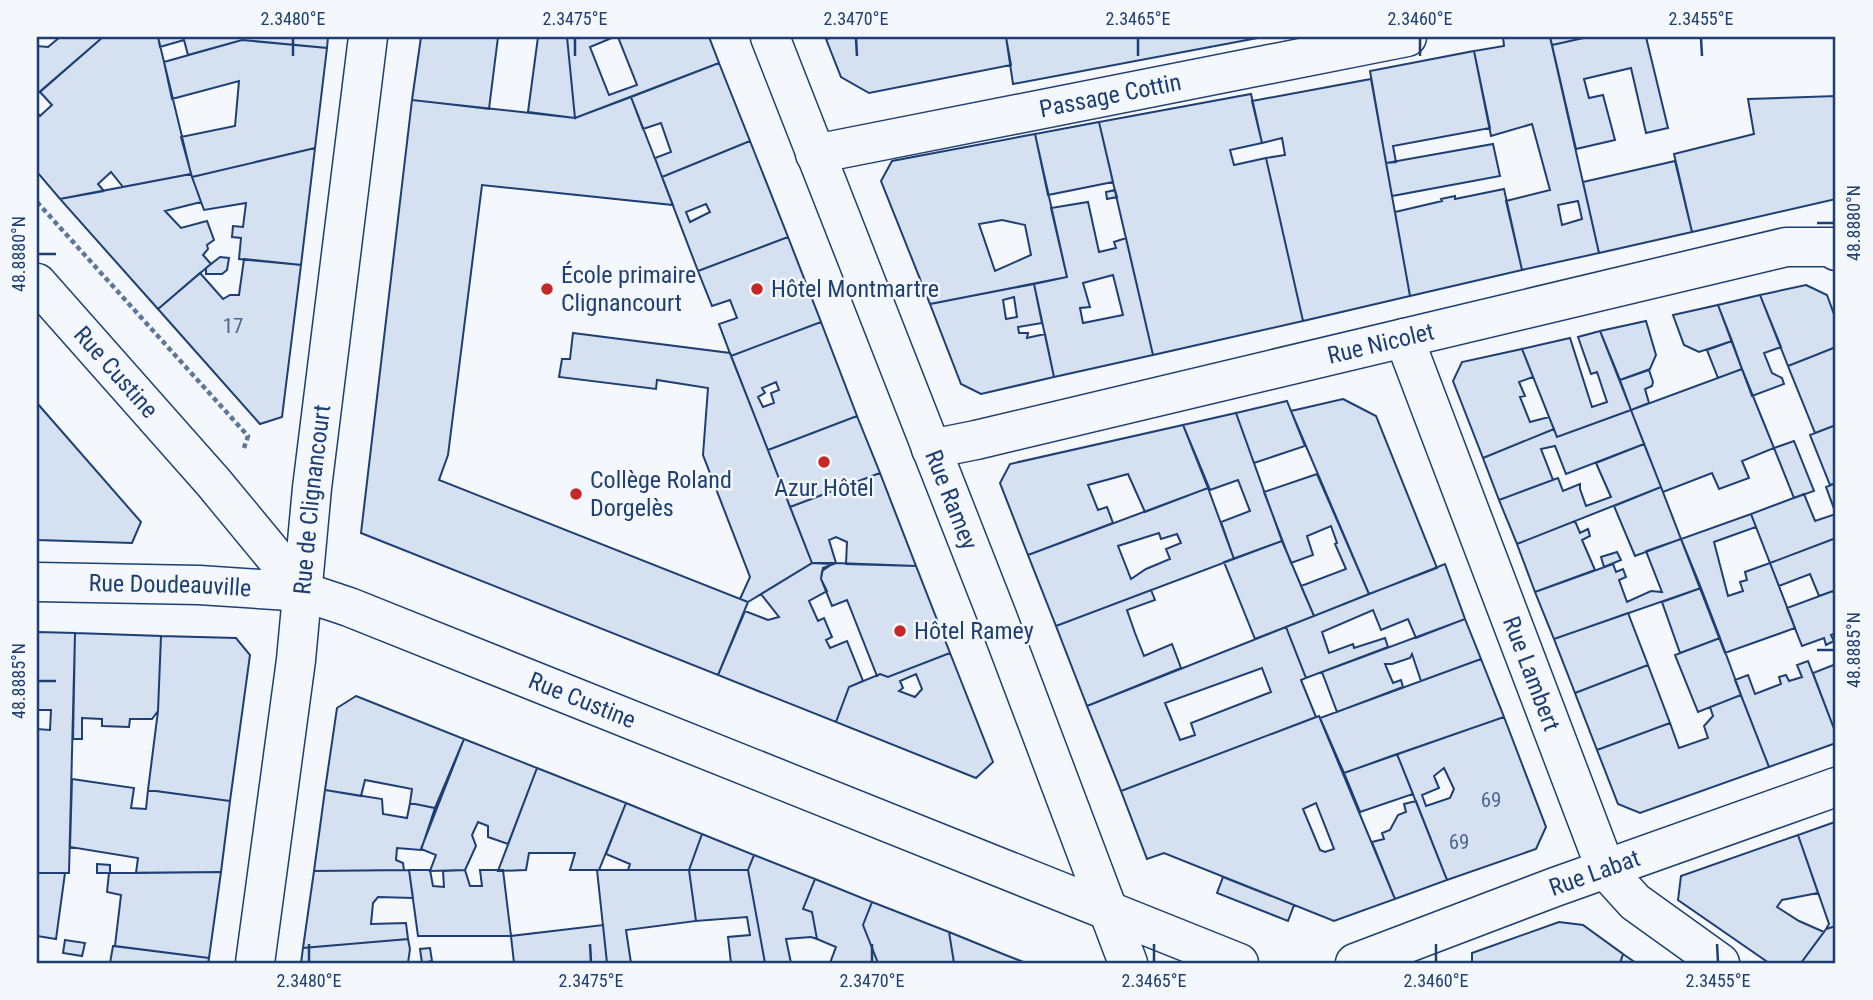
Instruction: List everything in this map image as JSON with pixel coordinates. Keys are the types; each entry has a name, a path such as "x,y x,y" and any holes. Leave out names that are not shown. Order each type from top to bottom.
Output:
{"street":[{"name":"Rue de Clignancourt","path":"255,963 304,592 312,488 369,37"},
{"name":"Rue Ramey","path":"770,37 997,616 1128,963"},
{"name":"Passage Cottin","path":"815,154 1324,44 1407,37"},
{"name":"Rue Nicolet","path":"931,449 1786,247 1835,249"},
{"name":"Rue Custine","path":"37,284 214,482 304,592 349,607 1239,963"},
{"name":"Rue Lambert","path":"1404,338 1606,870 1635,902 1720,963"},
{"name":"Rue Doudeauville","path":"37,582 200,585 304,592"},
{"name":"Rue Labat","path":"1354,963 1836,787"}],"path":[{"path":"37,202 248,436 241,457"}],"building":[{"path":"60,37 103,37 37,94 37,46 48,47"},
{"path":"103,37 158,37 191,174 123,187 111,172 98,184 104,191 60,199 37,172 37,112 40,116 52,105 40,92"},
{"path":"158,37 328,37 327,48 242,40 188,55 184,40 160,47"},
{"path":"421,37 498,37 489,109 412,100"},
{"path":"538,37 567,37 575,118 528,112"},
{"path":"567,37 614,37 590,47 609,95 637,85 618,37 709,37 719,63 575,118"},
{"path":"1006,37 1011,65 869,93 841,77 826,39"},
{"path":"1006,37 1263,37 1013,84"},
{"path":"1503,37 1550,37 1599,253 1522,270 1506,201 1550,190 1532,124 1491,136 1474,51 1504,46","holes":["1578,201 1582,219 1562,225 1558,205"]},
{"path":"1550,37 1588,37 1552,45"},
{"path":"1588,37 1646,37 1668,128 1646,133 1631,68 1584,79 1589,98 1603,95 1615,140 1576,149 1552,45"},
{"path":"242,40 327,48 315,148 192,177 181,137 235,126 239,81 172,99 164,62"},
{"path":"1474,51 1490,128 1393,146 1396,162 1386,163 1370,71"},
{"path":"719,63 750,141 662,177 655,158 671,152 661,123 643,129 631,97"},
{"path":"1371,79 1410,296 1303,321 1266,158 1285,155 1282,138 1262,143 1252,101"},
{"path":"1251,94 1262,143 1230,150 1234,165 1266,158 1303,321 1153,355 1099,122"},
{"path":"1836,96 1836,199 1692,232 1674,154 1754,134 1748,99"},
{"path":"631,97 673,205 482,185 448,455 439,480 748,602 718,675 361,533 412,100 575,118"},
{"path":"1099,122 1113,182 1048,195 1035,134"},
{"path":"1035,134 1067,277 930,304 881,181 892,161","holes":["1002,220 1025,225 1031,255 995,271 979,224"]},
{"path":"750,141 788,237 698,271 662,177","holes":["706,204 710,212 690,222 686,212"]},
{"path":"1493,144 1500,176 1392,196 1386,163"},
{"path":"315,148 301,265 239,259 241,238 232,237 233,226 243,227 246,203 204,210 192,177"},
{"path":"1675,161 1692,232 1599,253 1583,182"},
{"path":"191,174 201,202 165,211 181,228 207,221 214,240 207,245 208,249 203,255 211,264 158,309 60,199"},
{"path":"1504,189 1522,270 1410,296 1395,212 1455,196 1455,199"},
{"path":"1115,190 1117,197 1107,199 1106,192"},
{"path":"1088,202 1099,252 1116,248 1114,242 1126,238 1153,355 1054,377 1034,284 1067,277 1051,208","holes":["1113,275 1123,315 1083,323 1080,308 1090,307 1083,283"]},
{"name":"Hôtel Montmartre","path":"788,237 821,322 731,356 719,324 737,318 730,300 712,306 698,271"},
{"path":"220,257 229,258 227,270 222,274 206,274 206,268"},
{"path":"244,259 301,265 282,417 260,424 158,309 200,273 223,299 230,295 239,295"},
{"path":"1034,284 1042,323 1018,327 1019,333 1028,333 1027,338 1045,334 1054,377 981,394 961,384 930,304","holes":["1014,297 1017,317 1006,319 1003,300"]},
{"path":"1806,285 1827,295 1836,320 1836,347 1788,366 1760,295"},
{"path":"1760,295 1781,347 1764,353 1772,373 1782,378 1784,384 1752,396 1718,305"},
{"path":"1718,305 1732,341 1699,352 1684,345 1673,315"},
{"path":"1646,321 1656,355 1650,369 1620,380 1600,331"},
{"path":"821,322 857,416 768,450 731,356","holes":["776,382 779,390 771,393 774,403 763,407 758,397 765,393 762,388"]},
{"path":"1600,331 1631,410 1557,437 1522,349 1570,338 1592,407 1607,402 1597,372 1591,374 1578,337"},
{"path":"573,333 730,353 812,563 748,602 740,599 750,577 703,455 708,388 657,380 656,389 559,377 562,359 570,359"},
{"path":"1732,341 1742,369 1718,378 1707,350"},
{"path":"1836,347 1836,425 1815,433 1788,366"},
{"path":"1522,349 1533,377 1519,382 1525,396 1520,397 1530,422 1549,417 1554,429 1483,458 1453,381 1462,362"},
{"path":"1742,369 1774,448 1742,461 1749,478 1719,489 1712,473 1663,492 1631,410"},
{"path":"1649,370 1653,382 1652,386 1645,389 1649,403 1631,410 1620,380"},
{"path":"1343,399 1376,416 1437,568 1369,594 1291,411"},
{"path":"1287,401 1305,446 1254,463 1236,413"},
{"path":"37,403 141,522 132,543 37,540"},
{"path":"1631,410 1644,444 1566,474 1555,446 1541,449 1553,480 1499,500 1483,458 1554,429 1557,437"},
{"path":"1236,413 1282,541 1234,559 1221,522 1250,511 1238,480 1210,490 1183,425"},
{"name":"Azur Hôtel","path":"857,416 880,473 790,507 768,450"},
{"path":"1183,425 1208,488 1145,512 1128,474 1088,485 1098,510 1107,507 1113,523 1028,555 1000,483 1010,464"},
{"path":"1836,425 1836,483 1830,485 1810,435"},
{"path":"1794,441 1814,491 1794,498 1774,448"},
{"path":"1644,444 1661,487 1517,544 1499,500 1558,478 1563,491 1580,484 1586,506 1611,497 1596,463"},
{"path":"880,473 916,566 846,564 847,542 836,537 829,540 836,563 812,563 790,507"},
{"path":"1317,474 1369,594 1314,616 1301,586 1346,569 1335,544 1337,543 1331,526 1307,536 1313,555 1291,563 1264,492"},
{"path":"1836,483 1836,514 1826,487"},
{"path":"1661,487 1681,539 1635,556 1614,506"},
{"path":"1208,488 1234,559 1056,626 1028,555","holes":["1159,533 1161,539 1177,534 1181,543 1166,549 1170,559 1131,579 1118,546"]},
{"path":"1804,494 1815,521 1836,514 1836,538 1770,563 1751,514"},
{"path":"1751,514 1756,527 1714,542 1728,596 1743,591 1740,582 1747,580 1745,572 1770,563 1795,628 1725,653 1681,539"},
{"path":"1575,521 1580,533 1588,529 1590,536 1582,540 1595,570 1535,592 1517,544"},
{"path":"1836,538 1836,590 1819,596 1810,574 1779,586 1770,563"},
{"path":"1681,539 1701,588 1554,639 1535,592 1613,564 1616,572 1623,569 1626,577 1619,580 1627,602 1651,591 1662,592 1646,551"},
{"path":"1282,541 1314,616 1255,639 1224,562"},
{"path":"1617,552 1621,560 1604,567 1601,557"},
{"path":"812,563 832,564 822,571 821,579 827,591 809,601 818,621 824,618 832,637 826,640 830,648 847,641 863,681 849,687 836,722 718,675 745,611 768,620 779,617 761,594"},
{"name":"Hôtel Ramey","path":"836,563 916,566 950,653 888,677 880,674 877,676 847,600 832,606 821,579 823,568"},
{"path":"1445,564 1465,619 1416,638 1408,619 1381,630 1373,610 1322,632 1329,653 1353,644 1354,648 1385,638 1388,647 1306,678 1286,627"},
{"path":"1701,588 1720,638 1680,653 1662,602"},
{"path":"1151,590 1155,600 1127,610 1135,633 1144,656 1172,644 1181,668 1087,706 1056,626"},
{"path":"1833,591 1836,599 1836,633 1831,635 1834,641 1826,645 1824,638 1802,646 1787,608"},
{"path":"1628,613 1648,665 1575,693 1554,639"},
{"path":"1465,619 1481,659 1421,681 1412,654 1410,658 1385,664 1393,683 1401,680 1403,687 1337,712 1322,672"},
{"path":"1286,627 1306,678 1301,680 1316,717 1121,791 1087,706","holes":["1262,668 1271,692 1191,723 1195,735 1180,740 1165,703"]},
{"path":"37,632 75,633 69,873 37,873 37,729 50,730 51,710 37,710"},
{"path":"75,633 161,636 158,711 152,719 130,719 129,727 102,726 102,719 82,718 82,739 73,739"},
{"path":"161,636 236,638 250,655 230,801 148,790 158,711"},
{"path":"1720,638 1741,695 1698,712 1675,655"},
{"path":"950,653 993,762 976,778 836,722 849,687 880,674 888,677","holes":["916,674 922,689 915,697 899,691 903,688 900,681"]},
{"path":"1481,659 1504,717 1344,773 1320,718"},
{"path":"1808,661 1836,734 1836,743 1769,767 1735,680 1748,675 1755,694 1781,684 1779,677 1786,675 1789,681 1802,677 1797,665"},
{"path":"1836,664 1836,734 1813,673"},
{"path":"1648,665 1670,723 1597,750 1575,693"},
{"path":"1741,695 1769,767 1640,813 1618,804 1597,750 1670,723 1679,748 1708,738 1704,726 1713,716 1710,707"},
{"path":"356,696 464,739 435,808 410,803 412,789 365,780 361,796 325,790 337,708"},
{"path":"1319,716 1395,899 1334,921 1164,853 1147,859 1121,791","holes":["1316,803 1334,849 1325,852 1320,850 1303,809"]},
{"path":"1504,717 1546,827 1536,849 1447,880 1397,754","holes":["1444,768 1454,789 1450,798 1426,806 1422,795 1439,788 1434,776"]},
{"path":"464,739 537,768 508,844 488,837 488,826 478,822 472,835 476,846 465,870 430,871 436,855 421,849"},
{"path":"1397,754 1413,794 1360,812 1344,773"},
{"path":"537,768 626,803 599,870 570,870 575,853 529,853 526,870 498,871"},
{"path":"72,779 134,788 131,808 146,809 148,790 230,801 221,872 136,873 138,858 70,847"},
{"path":"325,790 382,799 383,814 407,818 410,803 435,808 421,850 397,848 396,860 403,863 404,870 314,871"},
{"path":"1416,801 1447,880 1395,899 1372,842 1384,839 1382,833 1390,830 1398,815 1406,812 1404,804"},
{"path":"626,803 702,834 689,870 628,870 630,864 606,854"},
{"path":"1835,822 1836,926 1826,929 1829,924 1798,835"},
{"path":"702,834 754,855 748,870 689,870"},
{"path":"1798,835 1818,893 1782,900 1777,907 1824,932 1801,963 1769,963 1678,900 1681,876"},
{"path":"754,855 815,879 803,909 812,912 817,939 786,939 791,963 765,963 748,870"},
{"path":"97,864 110,865 110,873 97,873"},
{"path":"409,870 430,870 433,886 444,887 443,871 465,870 470,886 482,886 480,870 503,870 511,936 418,936"},
{"path":"409,870 413,898 378,897 373,903 371,924 406,923 408,939 303,948 314,871"},
{"path":"597,870 689,870 696,921 626,930 631,963 607,963"},
{"path":"689,870 748,870 765,963 731,963 728,937 750,935 747,917 696,921"},
{"path":"221,872 209,958 115,946 121,895 107,892 109,873"},
{"path":"37,873 65,873 56,939 37,936"},
{"path":"1223,877 1294,905 1288,921 1217,893"},
{"path":"815,879 872,902 863,925 878,963 830,963 836,947 817,939 812,912 803,909"},
{"path":"872,902 949,932 954,963 878,963 863,925"},
{"path":"1559,922 1583,925 1623,954 1620,963 1472,963 1472,953"},
{"path":"603,925 607,963 514,963 511,936"},
{"path":"1836,926 1836,963 1801,963 1826,929"},
{"path":"949,932 1003,954 1026,963 954,963"},
{"path":"408,939 408,963 301,963 303,948"},
{"path":"65,940 85,943 82,956 63,953"},
{"path":"113,946 209,958 208,963 110,963"},
{"path":"430,948 432,961 422,963 420,949"},
{"path":"1623,954 1636,963 1620,963"}],"place":[{"name":"École primaire Clignancourt","path":"547,289"},
{"name":"Hôtel Montmartre","path":"757,289"},
{"name":"Azur Hôtel","path":"824,462"},
{"name":"Collège Roland Dorgelès","path":"576,494"},
{"name":"Hôtel Ramey","path":"900,631"}]}
